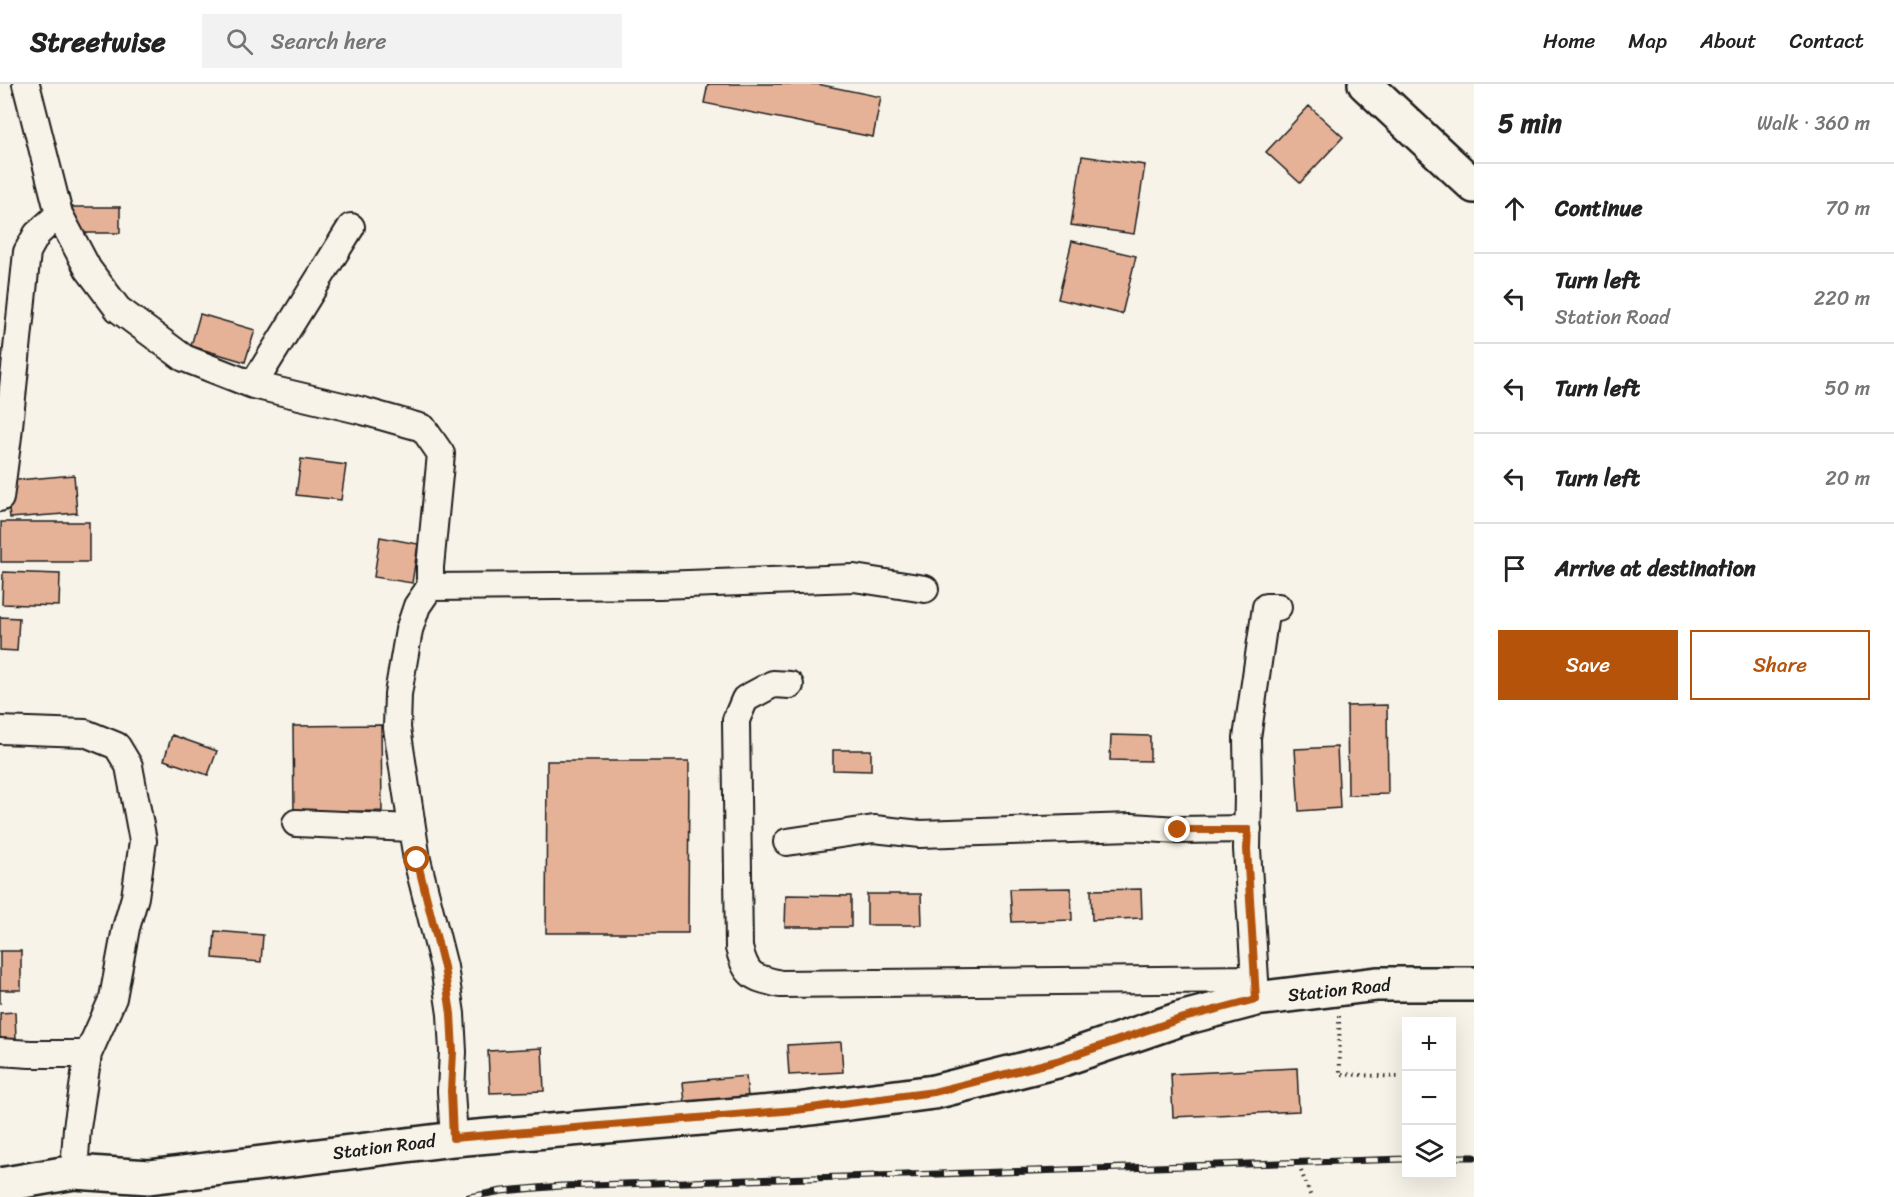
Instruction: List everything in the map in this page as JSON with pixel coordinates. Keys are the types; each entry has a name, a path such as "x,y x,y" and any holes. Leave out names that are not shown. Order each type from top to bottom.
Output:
{"street":[{"path":"26,84 59,213 88,269 118,309 184,358 253,385 423,428 441,454 430,587 417,606 409,630 398,694 397,728 417,860 444,967 451,1014 453,1138"},
{"path":"1376,87 1474,186"},
{"path":"0,498 4,436 27,252 37,234 59,213"},
{"path":"253,385 351,227"},
{"path":"430,587 660,585 854,578 925,589"},
{"path":"790,685 773,684 745,699 736,720 739,948 745,968 759,979 780,984 1255,989 1247,849 1246,738 1266,607 1278,607"},
{"path":"0,730 85,733 117,746 129,766 143,841 137,886 126,928 114,998 88,1054 77,1128 74,1172"},
{"path":"296,823 412,828"},
{"path":"788,842 874,829 920,834 1132,828 1248,830"},
{"name":"Station Road","path":"0,1185 74,1172 149,1177 453,1138 796,1110 934,1092 1057,1061 1180,1019 1255,989 1338,989 1377,984 1474,984"},
{"path":"0,1052 88,1054"}],"path":[{"path":"1338,989 1340,1074 1399,1077"},
{"path":"1301,1171 1311,1197"}],"building":[{"path":"708,84 817,84 881,97 873,137 704,103"},
{"path":"1309,106 1343,137 1300,183 1266,152"},
{"path":"1082,156 1145,165 1134,234 1071,225"},
{"path":"70,207 120,207 120,233 71,233"},
{"path":"1072,241 1136,256 1122,314 1058,299"},
{"path":"200,314 255,330 245,362 191,346"},
{"path":"301,459 346,465 341,500 296,495"},
{"path":"74,475 77,513 10,518 6,481"},
{"path":"1,522 89,522 89,562 1,562"},
{"path":"380,537 418,544 412,583 374,577"},
{"path":"3,572 60,574 59,606 2,604"},
{"path":"0,617 19,618 17,651 0,650"},
{"path":"1387,705 1388,794 1348,795 1347,706"},
{"path":"381,725 382,811 294,812 293,726"},
{"path":"172,735 217,751 208,775 164,760"},
{"path":"1111,735 1150,736 1150,761 1110,760"},
{"path":"1337,747 1340,808 1299,811 1295,749"},
{"path":"833,750 871,750 871,771 833,770"},
{"path":"547,761 689,761 688,933 546,933"},
{"path":"1071,888 1072,920 1012,922 1010,889"},
{"path":"1141,889 1142,918 1092,920 1091,890"},
{"path":"867,894 921,894 922,925 867,925"},
{"path":"786,895 851,896 851,927 785,927"},
{"path":"215,931 263,935 261,962 213,958"},
{"path":"0,951 21,951 21,990 0,990"},
{"path":"15,1012 16,1039 0,1039 0,1013"},
{"path":"841,1042 843,1072 789,1075 787,1045"},
{"path":"542,1048 544,1091 490,1093 488,1051"},
{"path":"1297,1068 1299,1111 1173,1117 1171,1074"},
{"path":"746,1076 748,1097 685,1103 683,1082"}],"railway":[{"path":"1456,1157 1474,1157"},
{"path":"469,1197 502,1191 561,1186 1402,1159"}],"route":[{"path":"417,860 444,967 451,1014 453,1138 796,1110 934,1092 1057,1061 1180,1019 1256,999 1247,849 1248,830 1178,830"}]}
